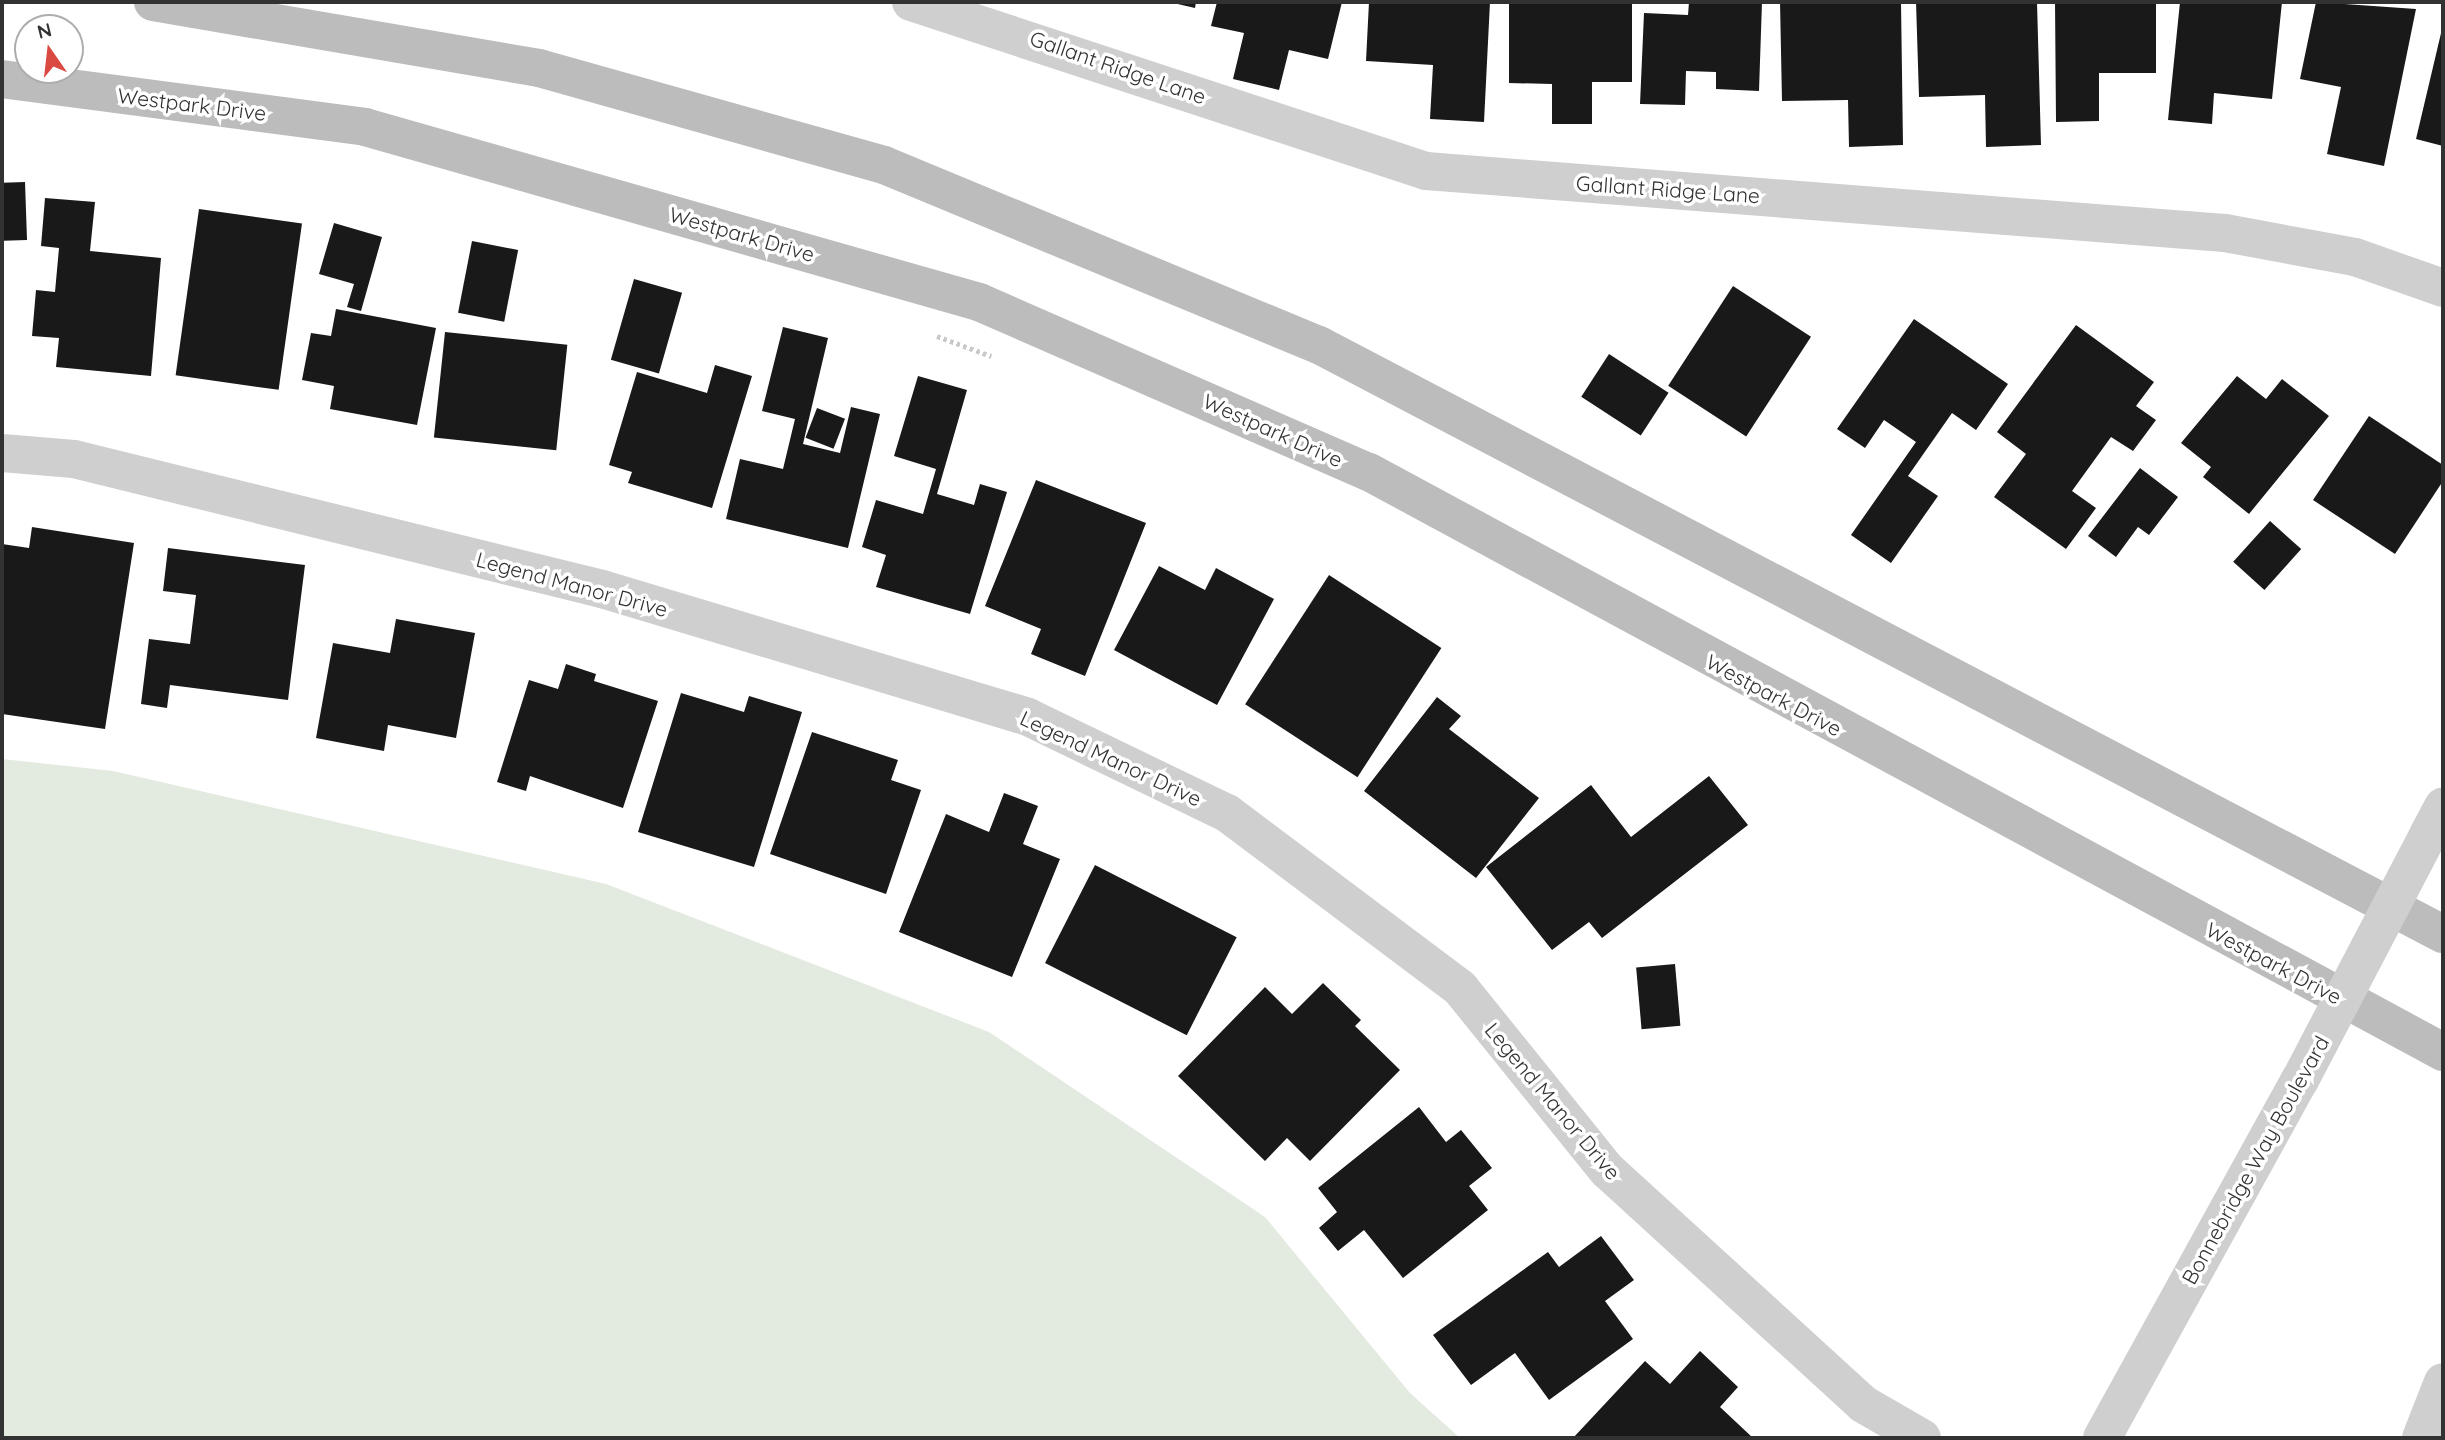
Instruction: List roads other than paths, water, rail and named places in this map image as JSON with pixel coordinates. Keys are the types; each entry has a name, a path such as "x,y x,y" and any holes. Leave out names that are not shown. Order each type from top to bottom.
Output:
{"main road":[{"path":"153,2 539,68 884,164 1319,345 2443,934"},
{"name":"Westpark Drive","path":"2,79 365,127 979,302 1369,472 2443,1052"}],"street":[{"name":"Gallant Ridge Lane","path":"911,2 1426,171 2225,233 2355,257 2443,288"},
{"name":"Legend Manor Drive","path":"2,453 74,458 602,589 1028,717 1227,813 1460,988 1607,1170 1863,1404 1922,1438"},
{"name":"Bonnebridge Way Boulevard","path":"2102,1438 2300,1080 2436,820"},
{"path":"2421,1438 2443,1382"}]}
